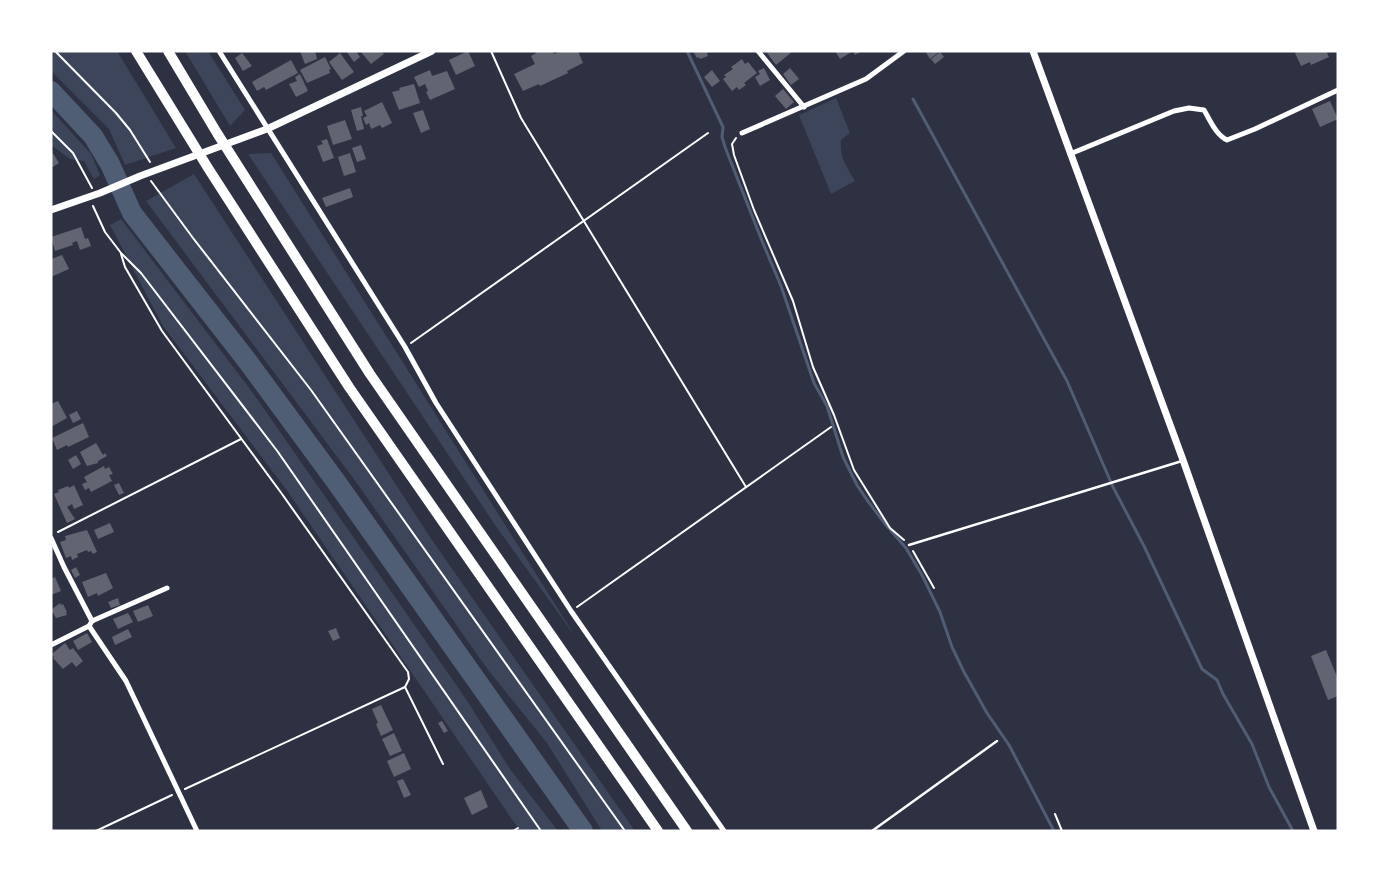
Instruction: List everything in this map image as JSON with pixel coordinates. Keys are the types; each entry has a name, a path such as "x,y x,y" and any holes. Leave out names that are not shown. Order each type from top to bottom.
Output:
{"highway":[{"path":"136,51 208,168 349,387 658,831"},
{"path":"168,51 233,159 370,374 686,831"}],"street":[{"path":"219,51 405,347 436,404 571,611 724,831"},
{"path":"51,210 267,129 432,51"},
{"path":"758,51 804,107"},
{"path":"742,133 866,79 904,51"},
{"path":"1032,51 1183,460 1314,831"},
{"path":"1070,154 1174,111 1189,108 1204,110 1218,133 1227,140 1338,90"},
{"path":"51,537 91,624 126,681 198,831"},
{"path":"51,646 91,624 167,588"}],"lane":[{"path":"909,545 1183,460"},
{"path":"872,831 997,741"}],"path":[{"path":"54,51 116,113 130,130 156,170"},
{"path":"492,51 521,118 746,487"},
{"path":"51,132 73,153 86,175 95,195 105,232 121,253 141,273 278,452 541,831"},
{"path":"405,347 708,133"},
{"path":"742,133 734,139 732,144 734,155 754,210 790,293 813,367 834,415 854,470 890,528 909,545 934,588"},
{"path":"143,175 317,397 625,831"},
{"path":"96,831 405,687 409,679 408,672 282,494 162,331 125,267 121,253"},
{"path":"571,611 831,427"},
{"path":"51,537 241,439"},
{"path":"405,687 443,764"},
{"path":"1055,814 1062,831"},
{"path":"513,831 518,828"}],"shaded area":[{"path":"51,51 117,51 176,148 125,165 109,129 51,71"},
{"path":"185,51 208,51 245,110 230,126"},
{"path":"836,98 850,133 841,140 841,152 844,162 855,181 831,194 799,115"},
{"path":"51,110 91,154 100,175 94,179 84,161 70,159 51,145"},
{"path":"271,153 577,639 495,525 248,154"},
{"path":"194,174 432,540 635,831 602,831 547,743 488,670 356,482 146,201"},
{"path":"121,219 253,393 466,699 510,769 558,831 520,831 288,492 163,326 110,225"}],"building":[{"path":"300,51 315,51 317,59 305,64"},
{"path":"346,51 356,51 360,57 354,62"},
{"path":"360,51 381,51 384,54 371,64"},
{"path":"468,51 475,66 456,75 449,60"},
{"path":"536,51 552,51 554,54 561,51 578,51 583,63 567,71 568,73 540,86 539,84 523,91 514,74 535,64 531,56"},
{"path":"693,51 711,51 707,53 708,56 700,59 699,57 697,58"},
{"path":"770,51 793,51 776,65 767,53"},
{"path":"835,51 853,51 840,59"},
{"path":"853,51 862,51 855,55"},
{"path":"925,51 940,51 930,59"},
{"path":"1298,51 1326,51 1329,57 1311,65 1310,62 1301,66 1295,53"},
{"path":"940,52 944,57 935,64 931,59"},
{"path":"242,53 252,66 243,71 235,58"},
{"path":"340,53 354,72 342,80 329,62"},
{"path":"325,57 331,69 329,70 330,73 307,83 300,70"},
{"path":"742,59 745,64 748,62 757,73 744,83 746,85 739,90 737,87 732,91 723,79 726,77 724,75"},
{"path":"291,60 298,73 266,90 264,87 257,91 252,82"},
{"path":"764,68 770,80 760,86 755,77 760,74 758,71"},
{"path":"790,68 799,79 791,85 783,74"},
{"path":"430,70 432,76 447,71 455,89 430,100 425,84 419,87 414,77"},
{"path":"712,70 720,81 712,87 704,77"},
{"path":"300,74 308,91 296,97 289,84 297,81 295,77"},
{"path":"414,84 420,103 399,110 392,92"},
{"path":"783,89 794,102 786,109 775,96"},
{"path":"1330,101 1338,119 1320,127 1312,109"},
{"path":"382,102 392,123 382,128 380,125 371,129 369,123 366,125 363,118 367,116 364,111"},
{"path":"361,107 364,129 357,131 351,110"},
{"path":"423,110 430,129 421,133 413,113"},
{"path":"345,120 352,139 333,145 327,126"},
{"path":"327,139 334,158 323,162 317,146 323,144 321,141"},
{"path":"361,145 366,159 357,162 352,148"},
{"path":"51,150 59,163 51,168"},
{"path":"350,153 356,172 344,176 338,157"},
{"path":"350,188 353,197 326,207 322,198"},
{"path":"81,227 85,239 88,238 91,246 80,250 77,241 72,243 73,245 55,251 51,237"},
{"path":"62,255 69,269 51,277 51,259"},
{"path":"58,401 67,418 51,427 51,404"},
{"path":"77,411 81,419 73,423 69,415"},
{"path":"83,423 89,437 57,450 52,438"},
{"path":"96,443 103,455 105,453 107,456 98,461 98,463 87,466 80,452"},
{"path":"76,455 81,464 73,469 68,460"},
{"path":"104,466 105,469 109,467 113,474 109,475 112,481 91,492 89,488 85,490 82,484 87,482 84,477"},
{"path":"119,483 124,493 119,495 114,485"},
{"path":"74,485 83,505 74,509 72,504 67,507 75,519 67,523 54,494 59,492 58,490"},
{"path":"110,523 114,532 98,539 94,530"},
{"path":"87,530 97,552 93,554 87,550 77,554 78,557 72,560 71,556 66,558 60,542 66,540 65,536"},
{"path":"76,567 80,575 75,578 71,570"},
{"path":"106,573 113,588 98,596 97,593 88,597 82,582"},
{"path":"55,577 61,591 51,595 51,579"},
{"path":"118,598 120,605 111,608 108,602"},
{"path":"60,603 61,605 63,604 67,615 56,618 51,610"},
{"path":"148,605 153,616 138,622 133,611"},
{"path":"128,613 133,622 118,629 113,619"},
{"path":"336,628 340,638 333,641 328,631"},
{"path":"128,629 132,637 115,645 112,637"},
{"path":"87,633 92,642 78,650 73,641"},
{"path":"65,643 70,650 73,648 83,661 76,667 72,662 63,669 53,658 52,654"},
{"path":"1326,650 1338,679 1338,696 1328,700 1311,656"},
{"path":"381,705 393,730 381,736 372,709"},
{"path":"442,721 448,731 444,733 438,723"},
{"path":"394,733 402,751 390,756 382,739"},
{"path":"404,753 411,769 394,777 387,761"},
{"path":"403,779 411,795 404,798 397,781"},
{"path":"481,790 488,807 472,815 464,798"}],"waterway":[{"path":"687,51 723,127 722,137 725,147 781,286 814,383 827,406 843,457 867,500 906,548 922,575 940,612 952,647 964,672 987,713 1009,745 1054,831"},
{"path":"51,91 93,136 110,164 132,213 245,358 337,483 583,831"},
{"path":"913,99 1067,381 1113,487 1144,546 1202,669 1217,680 1252,744 1269,787 1293,831"}]}
